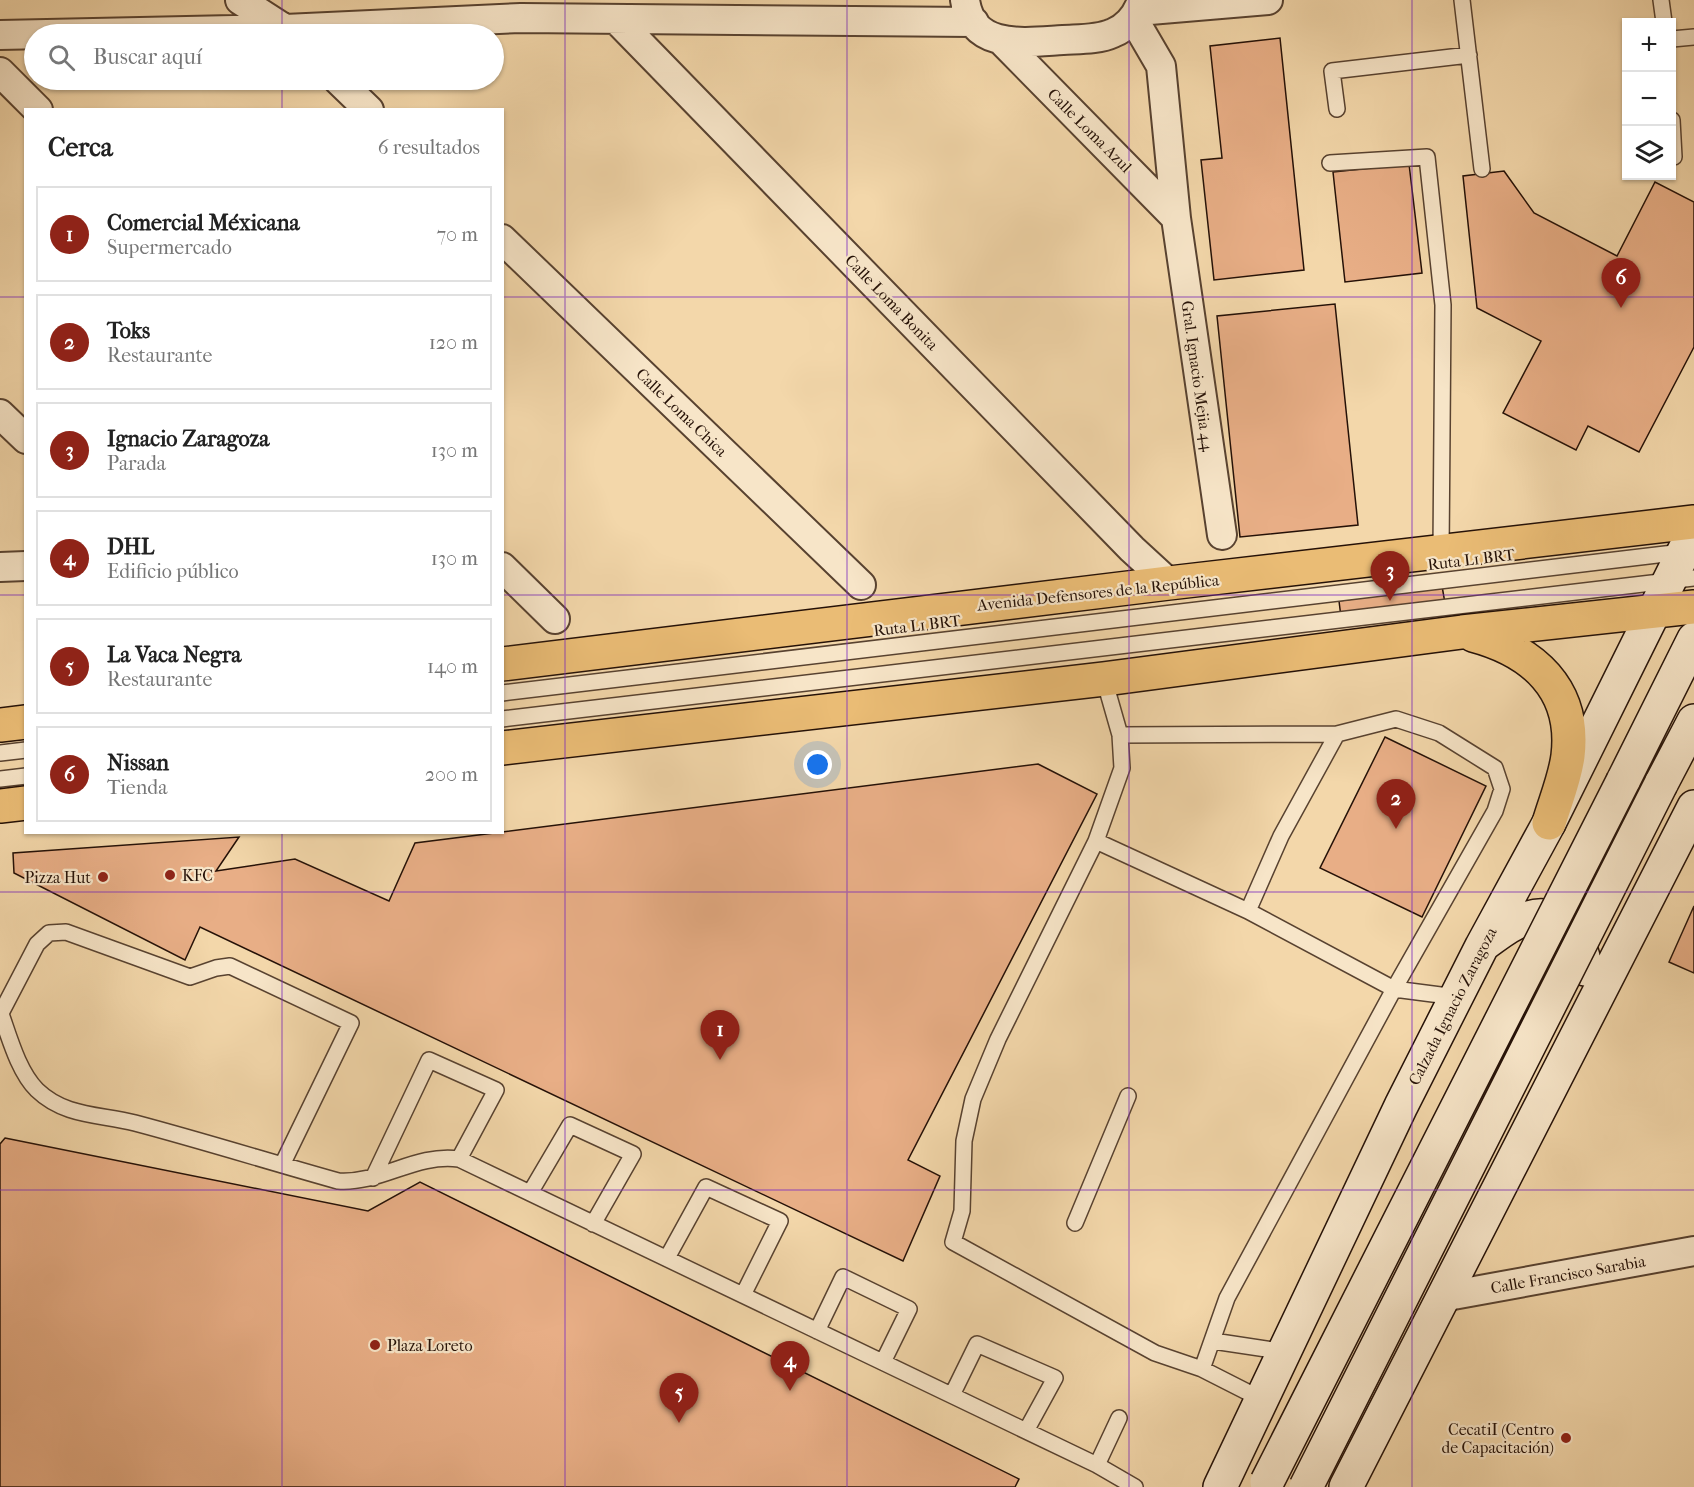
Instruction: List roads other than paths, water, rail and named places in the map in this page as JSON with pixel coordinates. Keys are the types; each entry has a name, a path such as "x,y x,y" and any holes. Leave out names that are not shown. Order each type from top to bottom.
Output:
{"main road":[{"name":"Avenida Defensores de la República","path":"504,664 1441,552 1688,552"},
{"name":"Calzada Ignacio Zaragoza","path":"1220,1487 1401,1106 1482,946 1549,823 1654,610 1688,552"},
{"path":"504,748 1104,679 1462,632 1654,610 1694,608"},
{"path":"1462,632 1511,647 1533,662 1550,680 1563,706 1569,736 1568,758 1549,823"},
{"path":"1266,1484 1694,639"},
{"path":"1306,1487 1694,721"},
{"path":"0,725 24,722"},
{"path":"0,806 24,803"},
{"path":"1346,1487 1590,1006 1694,807"},
{"path":"1482,946 1505,928 1529,917 1554,918 1573,933 1584,955 1590,1006"}],"street":[{"path":"240,0 276,24"},
{"path":"1003,42 1095,38 1112,34 1138,10 1268,0"},
{"name":"Gral. Ignacio Mejia 44","path":"1138,10 1161,66 1176,218 1221,535"},
{"path":"421,24 521,18 616,19 969,11"},
{"name":"Calle Loma Azul","path":"969,11 987,35 1003,42 1176,218"},
{"name":"Calle Loma Bonita","path":"616,19 1123,540 1169,583"},
{"path":"0,35 24,35"},
{"path":"0,72 36,108"},
{"path":"348,90 367,108"},
{"name":"Calle Loma Chica","path":"504,241 861,585"},
{"path":"0,414 24,437"},
{"path":"0,567 24,566"},
{"path":"504,569 555,619"},
{"name":"Calle Francisco Sarabia","path":"1442,1297 1694,1251"}],"lane":[{"path":"1462,0 1482,169"},
{"path":"1661,0 1663,18"},
{"path":"1676,39 1694,37"},
{"path":"1337,109 1332,71 1469,56"},
{"path":"1330,163 1427,157 1443,305 1441,552"},
{"path":"504,719 1688,552"},
{"name":"Ruta L1 BRT","path":"504,693 1688,552"},
{"path":"1104,679 1120,735 1122,768 1096,841 998,1039 973,1099 964,1141 962,1212 953,1242 1155,1353 1202,1369 1263,1400"},
{"path":"1120,735 1337,734 1396,719 1439,733 1495,768 1502,789 1495,811 1394,989 1227,1298 1202,1369"},
{"path":"1248,911 1281,836 1337,734"},
{"path":"0,753 24,750"},
{"path":"0,779 24,776"},
{"path":"1096,841 1248,911 1394,989 1456,997"},
{"path":"282,1165 351,1023 230,966 190,977 66,932 49,933 37,944 0,1012 18,1060 36,1089 57,1105 84,1115 132,1122 282,1165 338,1181 358,1182 430,1158 459,1159 1097,1465 1135,1487"},
{"path":"373,1178 429,1060 496,1090 459,1159"},
{"path":"1075,1223 1128,1096"},
{"path":"530,1193 570,1125 633,1154 593,1224"},
{"path":"667,1258 706,1187 780,1221 743,1295"},
{"path":"817,1331 843,1277 909,1309 883,1362"},
{"path":"1213,1341 1286,1352"},
{"path":"952,1395 977,1344 1055,1378 1026,1431"},
{"path":"1097,1465 1119,1418"}],"place":[{"name":"Nissan","path":"1621,308"},
{"name":"Ignacio Zaragoza","path":"1390,601"},
{"name":"Toks","path":"1396,829"},
{"name":"KFC","path":"170,875"},
{"name":"Pizza Hut","path":"103,877"},
{"name":"Comercial Méxicana","path":"720,1060"},
{"name":"Plaza Loreto","path":"375,1345"},
{"name":"DHL","path":"790,1391"},
{"name":"La Vaca Negra","path":"679,1423"},
{"name":"CecatiI (Centro de Capacitación)","path":"1566,1438"}]}
